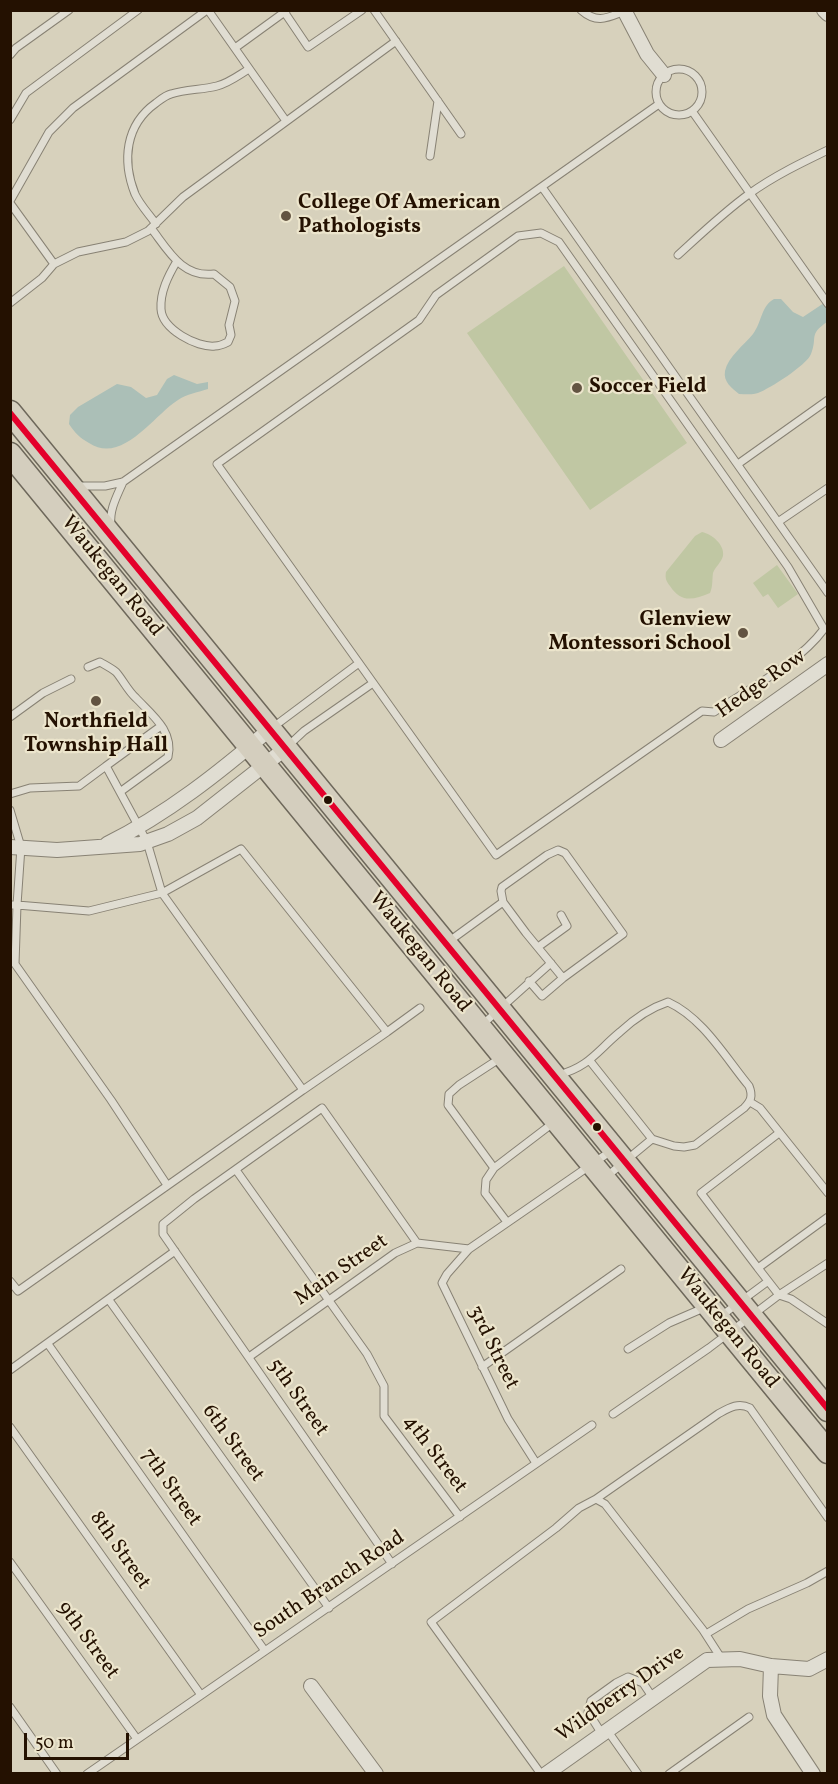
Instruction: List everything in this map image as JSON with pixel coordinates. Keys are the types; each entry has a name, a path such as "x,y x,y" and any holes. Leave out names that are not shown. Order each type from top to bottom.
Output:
{"main road":[{"name":"Waukegan Road","path":"10,412 828,1410"},
{"name":"Waukegan Road","path":"10,454 828,1452"},
{"path":"475,1021 496,1004"}],"street":[{"path":"825,10 828,14"},
{"path":"624,11 647,54 664,75"},
{"name":"Hedge Row","path":"720,740 828,664"},
{"path":"103,846 140,827 176,804 270,729"},
{"path":"16,847 57,850 147,842 168,834 197,818 286,748"},
{"name":"Wildberry Drive","path":"546,1773 707,1660 740,1659 771,1666 809,1669 828,1659"},
{"path":"771,1666 770,1696 774,1715 813,1773"},
{"path":"311,1686 376,1773"}],"lane":[{"path":"10,56 16,48 69,10"},
{"path":"10,120 26,93 138,10"},
{"path":"54,264 10,202 49,132 73,108 208,10 286,121"},
{"path":"235,48 286,12 308,47 362,10"},
{"path":"374,10 461,134"},
{"path":"581,10 596,20 624,11"},
{"path":"10,303 42,278 54,264 78,252 126,242 153,226 183,197 396,41"},
{"path":"177,261 165,280 163,292 161,311 168,326 203,346 216,346 228,342 231,334 229,325 235,301 230,287 214,274 205,275 187,270 177,261 153,226 135,193 127,163 128,149 133,129 146,111 171,94 217,86 249,69"},
{"path":"676,69 682,69 695,75 702,93 697,106 692,111 678,115 664,110 659,104 656,88 664,75 676,69"},
{"path":"430,156 438,101"},
{"path":"71,486 105,486 123,482 659,104"},
{"path":"692,111 828,304"},
{"path":"678,255 710,225 750,193 795,165 828,150"},
{"path":"542,187 828,593"},
{"path":"541,233 559,242 788,567 824,629 817,639 792,661 714,712 702,711 496,855 359,663 217,464 419,320 436,295 518,236 541,233"},
{"path":"738,464 828,400"},
{"path":"114,538 111,519 114,501 123,482"},
{"path":"778,522 828,488"},
{"path":"88,667 100,662 114,670 135,698 148,709 167,735 171,746 168,757 120,792"},
{"path":"270,729 359,663"},
{"path":"10,717 43,693 72,679"},
{"path":"286,748 304,731 373,682"},
{"path":"10,794 30,788 79,786 160,726"},
{"path":"106,765 147,842 162,893 303,1090"},
{"path":"10,810 16,847 15,964 111,1100 167,1185"},
{"path":"14,905 89,911 162,893 241,849 387,1032"},
{"path":"529,981 542,996 623,934 565,854 558,850 509,881 501,891 503,902 563,978"},
{"path":"446,944 503,902"},
{"path":"538,947 567,926 561,915"},
{"path":"496,1004 551,963"},
{"path":"555,1076 578,1069 590,1061 623,1029 652,1008 668,1002 682,1008 695,1019 749,1086 752,1094 750,1102 744,1108 695,1144 684,1147 674,1146 652,1139 590,1061"},
{"path":"10,1281 18,1292 420,1008"},
{"path":"494,1168 448,1105 449,1094 459,1085 504,1056"},
{"path":"750,1102 760,1108 828,1193"},
{"path":"236,1170 322,1108 417,1243"},
{"path":"507,1222 485,1193 486,1180 494,1168 556,1120"},
{"path":"779,1133 701,1193 779,1295 791,1299 828,1324"},
{"path":"469,1249 507,1222 598,1172 619,1156 652,1139"},
{"path":"598,1172 619,1156"},
{"name":"5th Street","path":"236,1170 163,1224 164,1234 392,1564"},
{"name":"4th Street","path":"236,1170 367,1354 384,1386 384,1416 460,1517"},
{"path":"758,1268 828,1217"},
{"name":"Main Street","path":"249,1357 395,1253 417,1243 469,1249"},
{"name":"3rd Street","path":"469,1249 442,1283 508,1419 536,1463"},
{"path":"10,1370 175,1251"},
{"path":"628,1349 669,1323 719,1319 745,1310 779,1295 828,1263"},
{"path":"482,1367 621,1269"},
{"path":"614,1414 719,1319 745,1310 767,1282"},
{"name":"6th Street","path":"109,1300 329,1608"},
{"name":"7th Street","path":"48,1344 265,1651"},
{"path":"541,1773 430,1622 556,1528 579,1508 596,1499 731,1406 743,1405 750,1408 828,1518"},
{"name":"South Branch Road","path":"87,1773 592,1425"},
{"name":"8th Street","path":"10,1426 201,1695"},
{"path":"596,1499 605,1503 706,1634 721,1659"},
{"name":"9th Street","path":"10,1562 137,1739"},
{"path":"706,1634 748,1609 807,1583 828,1571"},
{"path":"638,1773 588,1712 591,1701 628,1677 643,1683 653,1698"},
{"path":"10,1707 57,1773"},
{"path":"669,1773 749,1717"}],"green space":[{"name":"Soccer Field","path":"564,266 687,443 590,510 467,333"},
{"path":"702,532 717,541 722,548 723,556 713,573 710,593 693,598 683,598 669,584 666,572 695,536"},
{"path":"777,565 798,594 778,608 768,594 763,597 753,583"}],"shaded area":[{"path":"774,299 781,299 793,312 803,317 827,301 827,322 815,333 813,348 808,359 795,370 758,393 739,394 727,382 725,371 733,356 753,334 766,306"},
{"path":"174,375 197,384 208,382 208,389 178,400 137,436 125,443 113,448 101,448 83,439 69,424 70,415 78,407 117,384 131,387 146,398 157,395 167,379"}],"transit line":[{"path":"10,413 828,1409"}],"place":[{"name":"College Of American Pathologists","path":"286,216"},
{"name":"Soccer Field","path":"577,388"},
{"name":"Glenview Montessori School","path":"743,633"},
{"name":"Northfield Township Hall","path":"96,701"}]}
